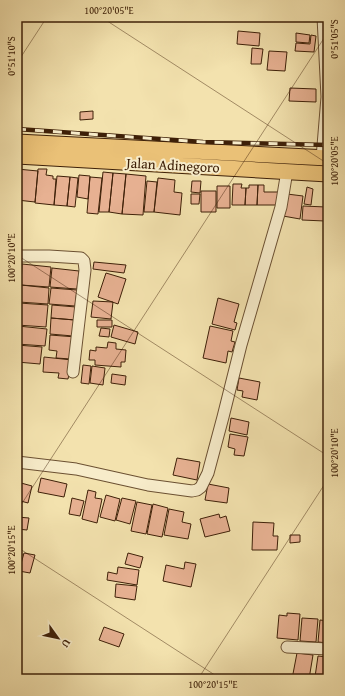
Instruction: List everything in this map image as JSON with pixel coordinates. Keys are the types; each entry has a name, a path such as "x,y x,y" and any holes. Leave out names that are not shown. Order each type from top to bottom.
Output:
{"highway":[{"name":"Jalan Adinegoro","path":"17,142 325,158"},
{"name":"Jalan Adinegoro","path":"17,156 328,174"}],"street":[{"path":"323,17 327,97 325,158"},
{"path":"17,462 76,469 148,485 192,492 201,486 208,473 241,345 281,207 287,172"},
{"path":"17,256 81,258 84,261 85,270 73,372"},
{"path":"287,646 328,649"}],"building":[{"path":"238,31 260,33 259,46 237,44"},
{"path":"296,33 310,35 309,43 296,42"},
{"path":"311,35 316,36 314,52 295,51 296,43 310,44"},
{"path":"252,48 263,49 261,64 251,64"},
{"path":"269,51 287,52 285,71 267,70"},
{"path":"290,88 316,89 316,102 289,101"},
{"path":"93,111 93,119 80,120 80,112"},
{"path":"17,169 38,171 35,202 17,200"},
{"path":"38,169 47,169 46,175 53,176 53,179 56,179 54,205 35,203"},
{"path":"103,172 113,173 109,212 99,212"},
{"path":"113,173 126,174 122,214 109,212"},
{"path":"126,174 146,176 143,215 122,214"},
{"path":"79,175 90,176 88,199 77,197"},
{"path":"57,176 70,177 67,206 54,205"},
{"path":"70,177 78,178 75,207 67,206"},
{"path":"90,177 102,178 98,214 87,213"},
{"path":"158,178 175,180 174,192 182,193 180,215 154,212"},
{"path":"147,181 157,182 154,212 144,212"},
{"path":"192,181 201,181 200,193 191,192"},
{"path":"233,184 242,184 241,188 246,188 245,205 232,205"},
{"path":"249,185 258,185 257,205 245,205 246,188 249,188"},
{"path":"258,185 264,185 264,192 280,192 280,205 257,205"},
{"path":"217,186 230,186 230,208 217,208"},
{"path":"307,187 313,189 311,205 304,204"},
{"path":"201,191 216,191 216,212 201,212"},
{"path":"191,194 200,194 199,204 191,204"},
{"path":"287,194 303,196 300,219 283,216"},
{"path":"328,197 328,222 326,222"},
{"path":"303,206 326,207 325,221 302,220"},
{"path":"94,262 126,265 124,273 93,269"},
{"path":"22,264 51,267 49,287 21,285"},
{"path":"52,268 79,271 77,289 50,287"},
{"path":"106,273 126,279 118,304 98,297"},
{"path":"21,285 49,288 48,304 19,302"},
{"path":"51,288 77,290 75,306 49,304"},
{"path":"218,298 239,304 234,322 237,323 235,330 212,324"},
{"path":"93,301 113,302 111,319 91,317"},
{"path":"19,303 48,305 46,327 17,325"},
{"path":"52,305 76,307 75,320 51,318"},
{"path":"51,318 75,320 73,336 50,334"},
{"path":"97,320 112,320 112,327 97,327"},
{"path":"114,325 138,332 135,344 111,337"},
{"path":"18,326 47,329 45,346 17,344"},
{"path":"210,326 233,331 231,341 235,342 232,352 228,351 226,363 203,358"},
{"path":"101,328 110,329 109,337 99,336"},
{"path":"50,335 76,337 71,359 56,358 57,351 49,350"},
{"path":"108,342 116,343 116,349 126,350 125,362 121,362 121,367 95,365 95,360 89,360 90,350 96,351 96,347 107,348"},
{"path":"17,345 42,347 40,364 17,362"},
{"path":"44,357 72,360 68,379 58,378 59,373 43,372"},
{"path":"83,365 91,366 89,384 81,383"},
{"path":"92,366 105,368 103,385 90,383"},
{"path":"112,374 126,376 125,385 111,383"},
{"path":"239,378 260,382 257,400 242,397 243,391 237,390"},
{"path":"231,418 249,422 247,435 229,431"},
{"path":"230,434 248,437 244,456 234,455 235,449 228,447"},
{"path":"177,458 200,462 197,480 173,475"},
{"path":"41,478 67,484 64,497 38,492"},
{"path":"21,483 32,486 28,503 17,500"},
{"path":"208,484 229,488 227,503 205,500"},
{"path":"88,490 96,492 95,498 102,499 97,523 82,519"},
{"path":"106,495 120,499 115,521 100,517"},
{"path":"72,498 84,501 80,516 69,514"},
{"path":"122,498 136,501 130,524 116,520"},
{"path":"137,502 152,505 146,534 131,531"},
{"path":"153,504 168,508 162,537 147,534"},
{"path":"169,509 184,512 182,522 191,524 188,539 164,535"},
{"path":"219,514 220,518 226,516 230,531 205,537 200,519"},
{"path":"17,517 29,518 27,530 17,529"},
{"path":"253,522 274,523 273,536 278,536 277,550 252,550"},
{"path":"290,535 300,535 300,542 290,543"},
{"path":"17,553 22,554 19,568 17,568"},
{"path":"24,553 35,555 30,573 19,571"},
{"path":"128,553 143,557 140,568 125,564"},
{"path":"185,562 196,564 191,587 163,581 166,565 184,569"},
{"path":"118,567 139,570 137,585 107,580 108,572 117,574"},
{"path":"116,584 137,586 135,600 115,597"},
{"path":"287,613 300,614 298,640 277,638 279,615 287,616"},
{"path":"302,618 318,619 316,642 300,641"},
{"path":"320,620 328,621 328,643 318,642"},
{"path":"104,627 124,634 119,647 99,640"},
{"path":"297,653 313,655 309,679 292,679"},
{"path":"318,656 328,657 328,674 325,673 325,678 315,677"}],"railway":[{"path":"17,129 203,142 328,145"}]}
